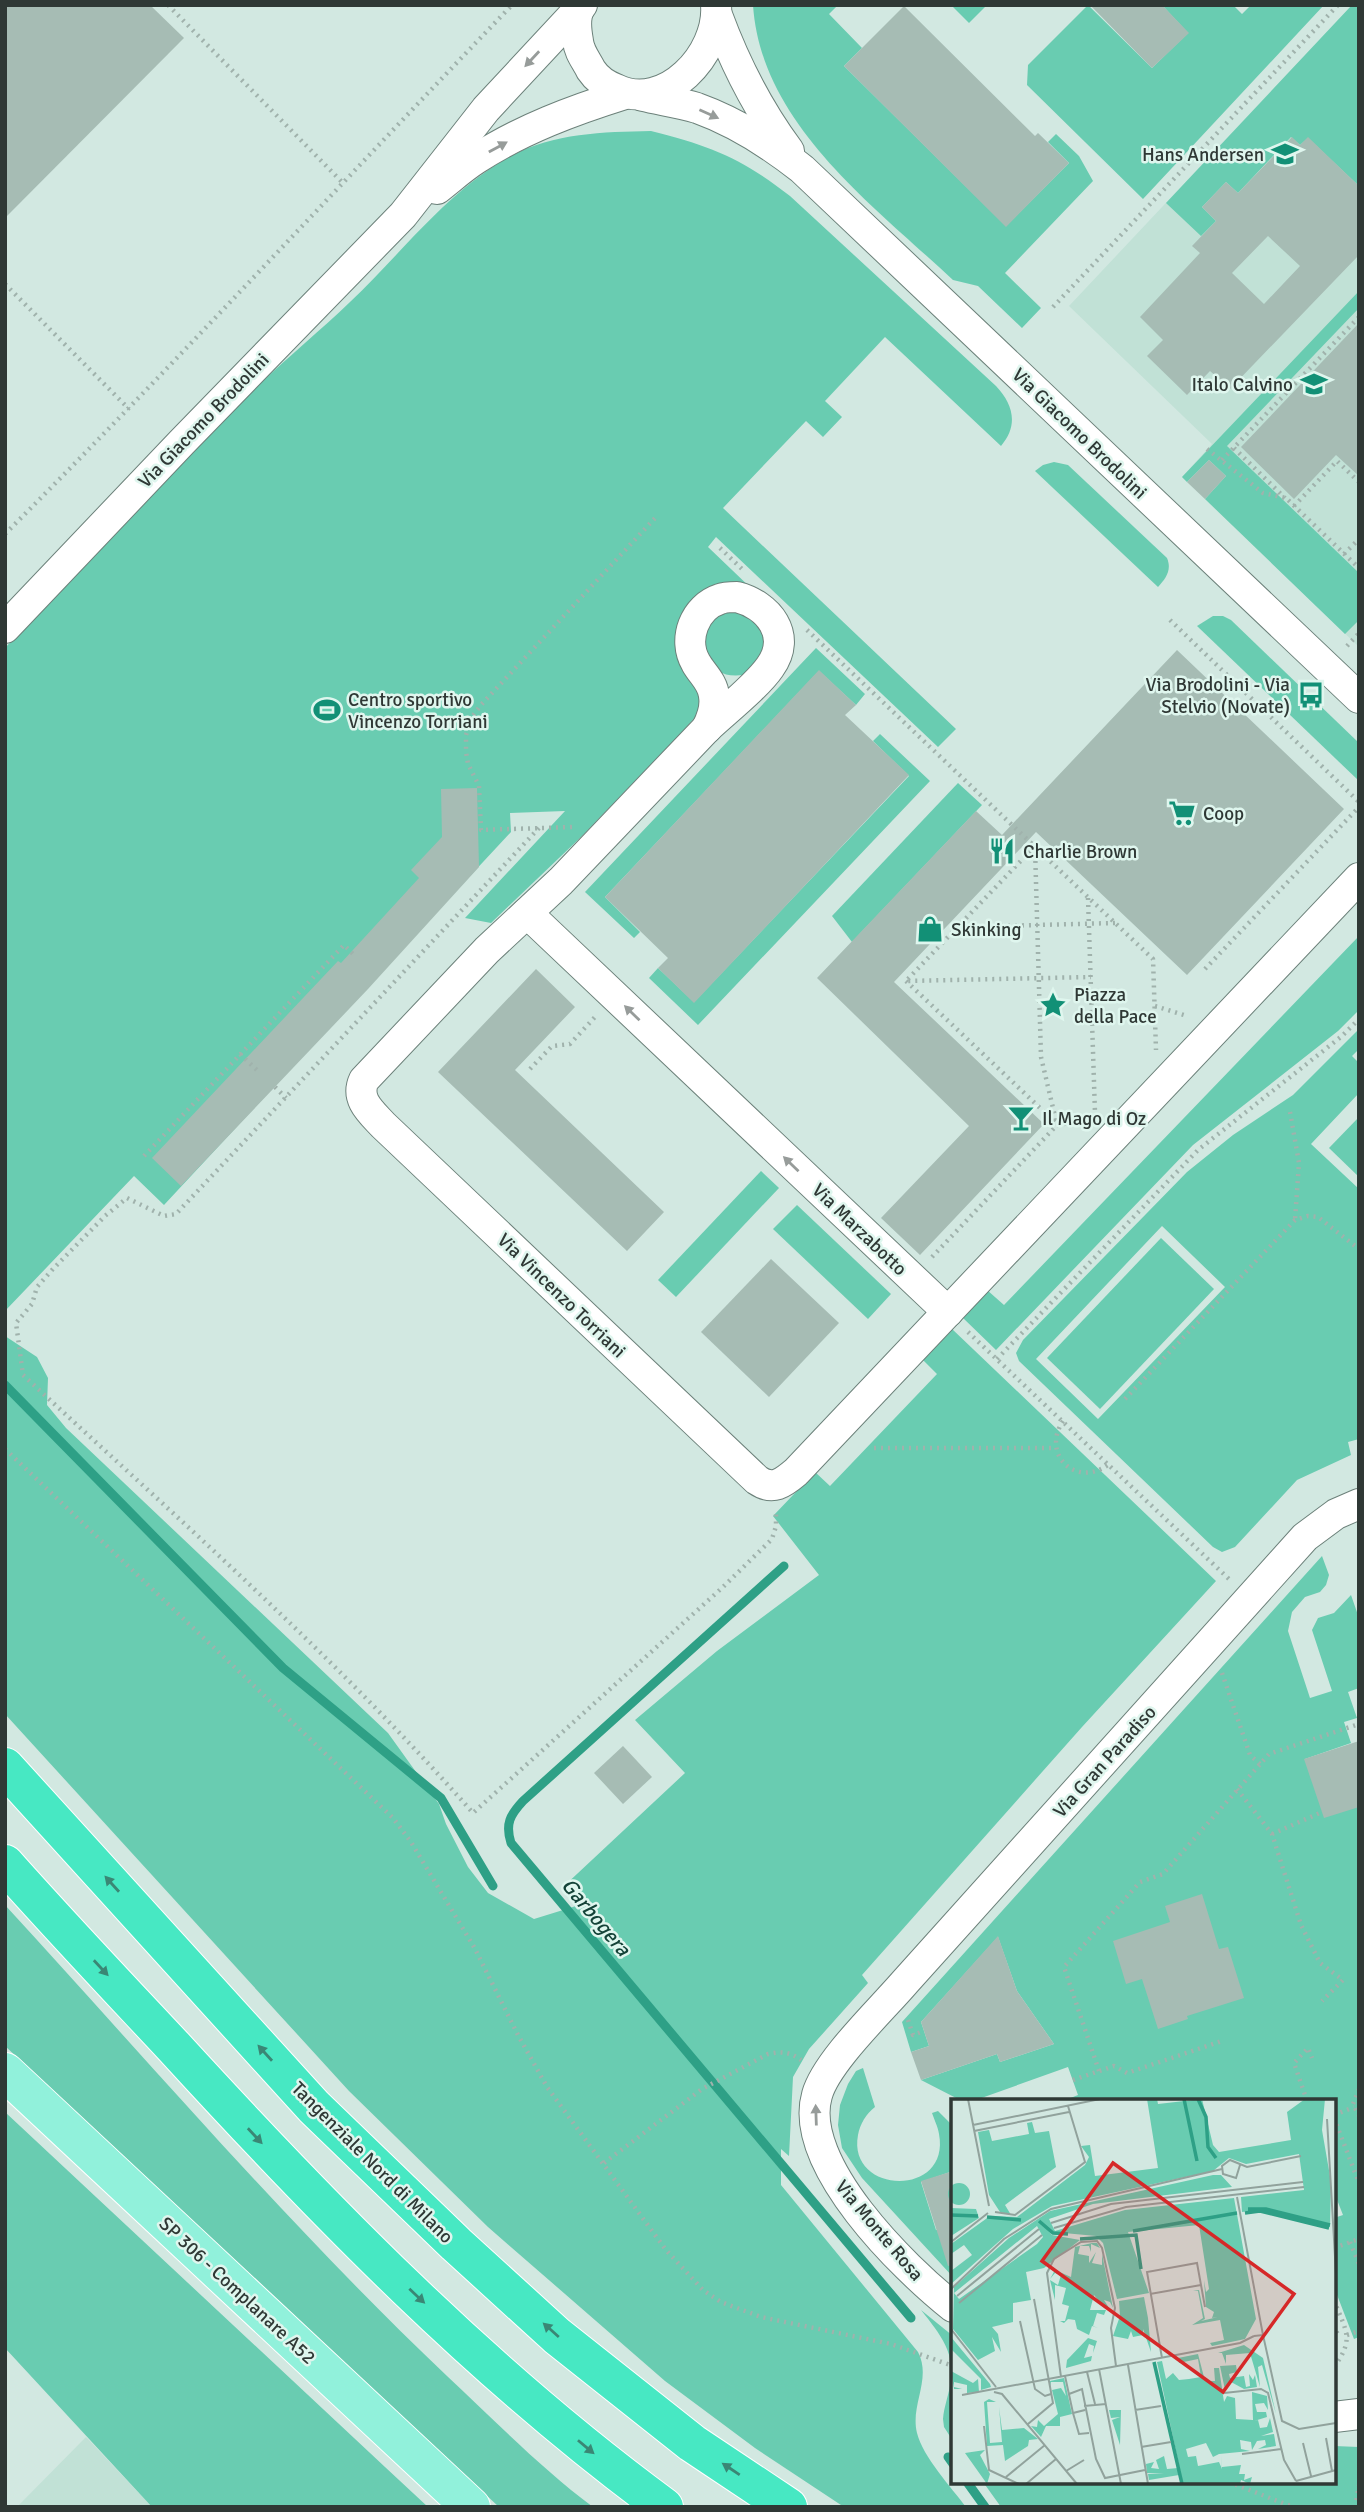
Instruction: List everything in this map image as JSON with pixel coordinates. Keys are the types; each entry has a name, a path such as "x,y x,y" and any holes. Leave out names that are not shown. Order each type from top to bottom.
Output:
{"highway":[{"name":"Tangenziale Nord di Milano","path":"5,1767 314,2107 456,2244 557,2336 692,2443 788,2507"},
{"path":"5,1864 265,2147 385,2266 507,2381 610,2467 664,2507"}],"main road":[{"name":"SP 306 - Complanare A52","path":"5,2072 471,2507"}],"street":[{"path":"580,7 576,28 579,48 595,76 605,84 634,95 669,87 696,62 710,42 717,10"},
{"name":"Via Giacomo Brodolini","path":"5,628 181,442 403,215 486,109 580,7"},
{"name":"Via Giacomo Brodolini","path":"717,10 734,60 748,87 802,169"},
{"name":"Via Giacomo Brodolini","path":"403,215 475,159 496,148 572,111 634,95 696,108 747,131 771,144 802,169 1359,698"},
{"path":"527,913 707,728"},
{"path":"774,1486 796,1472 1359,878"},
{"name":"Via Marzabotto","path":"527,913 948,1312"},
{"name":"Via Vincenzo Torriani","path":"527,913 487,950 364,1080 360,1090 362,1097 383,1125 757,1480 767,1486 774,1486"},
{"name":"Via Gran Paradiso","path":"861,2032 1305,1537 1336,1514 1359,1504"},
{"name":"Via Monte Rosa","path":"861,2032 825,2078 816,2096 815,2117 820,2146 836,2179 879,2234 929,2288 951,2305"},
{"path":"1336,2417 1359,2414"}],"path":[{"path":"168,5 342,182"},
{"path":"5,534 130,409 512,5"},
{"path":"1053,307 1338,5"},
{"path":"5,284 130,409"},
{"path":"1222,460 1359,317"},
{"path":"1234,448 1359,568"},
{"path":"1207,449 1263,493 1286,499"},
{"path":"1294,506 1337,461 1359,482"},
{"path":"599,841 585,827 481,830 479,786 468,764 466,735 472,717 480,706 656,517"},
{"path":"1344,554 1359,539"},
{"path":"720,548 749,575"},
{"path":"1170,620 1359,804 1205,969"},
{"path":"806,629 1153,959 1156,1054 1165,1045"},
{"path":"1347,646 1359,633"},
{"path":"539,828 176,1214 164,1216 127,1198 53,1269 37,1287 32,1304 16,1323 23,1375 309,1642 386,1718 473,1813 723,1587 772,1539 776,1526 774,1486"},
{"path":"1035,846 1041,1056 1057,1125"},
{"path":"906,981 1035,846"},
{"path":"1088,897 1095,1119"},
{"path":"958,927 1116,923"},
{"path":"144,1156 344,945 356,957"},
{"path":"906,981 1091,976"},
{"path":"906,981 1057,1125"},
{"path":"530,1069 552,1046 570,1044 600,1012"},
{"path":"1182,1027 1190,1018"},
{"path":"997,1359 1198,1150 1342,1036 1359,1019"},
{"path":"240,1055 260,1073"},
{"path":"275,1087 286,1098"},
{"path":"925,1264 1057,1125 1095,1119 1104,1110"},
{"path":"1290,1112 1299,1163 1295,1220"},
{"path":"1125,1399 1295,1220 1308,1216 1318,1217 1359,1249"},
{"path":"948,1312 1238,1588"},
{"path":"1063,1421 1057,1433 1056,1448 1064,1464 1072,1470 1089,1473 1108,1465"},
{"path":"874,1448 1056,1448"},
{"path":"5,1449 393,1818 411,1842 474,1947 547,2087 686,2273 702,2290 721,2302 761,2317 891,2344 951,2365"},
{"path":"1218,1662 1250,1755 1260,1764"},
{"path":"1099,2071 1064,1967 1140,1882 1163,1874 1269,1754 1359,1724"},
{"path":"1237,1790 1272,1834 1306,1935 1320,1963 1343,1980 1322,2001"},
{"path":"1272,1834 1322,1812"},
{"path":"905,2012 913,2035 924,2031"},
{"path":"1073,2080 1114,2066 1127,2073 1222,2041"},
{"path":"1306,2099 1294,2063 1308,2048 1312,2058"},
{"path":"604,2163 702,2089 768,2054 779,2051 792,2053 825,2078"},
{"path":"1359,2088 1354,2097 1354,2107 1359,2116"},
{"path":"1336,2115 1354,2107"},
{"path":"1336,2121 1356,2167 1359,2183"},
{"path":"1336,2247 1359,2239"},
{"path":"1350,2242 1359,2264"},
{"path":"1336,2313 1347,2335 1345,2353 1336,2364"},
{"path":"1347,2335 1359,2331"},
{"path":"1234,2484 1293,2507"},
{"path":"1355,2507 1359,2485"}],"shaded area":[{"name":"Hans Andersen","path":"1352,5 1359,5 1359,647 1182,477 1212,444 1069,306"},
{"path":"86,2437 152,2507 17,2507"}],"green space":[{"path":"753,5 838,5 829,14 862,48 844,66 1006,226 1069,163 1048,142 1056,134 1079,156 1093,181 1005,273 1041,308 1022,328 978,286 953,280 856,191 826,159 798,124 776,87 761,48"},
{"path":"951,5 987,5 969,23"},
{"path":"1088,5 1152,68 1188,33 1162,5 1233,5 1242,14 1251,5 1324,5 1143,199 1027,85 1028,65"},
{"path":"1352,5 1359,5 1359,186 1308,138 1300,145 1291,137 1238,193 1226,182 1202,207 1216,221 1201,236 1166,203"},
{"name":"Centro sportivo Vincenzo Torriani","path":"651,131 725,155 756,172 790,196 996,386 1010,407 1012,423 1001,446 885,337 825,401 842,417 823,437 806,421 723,508 956,729 938,747 716,537 708,547 755,592 701,599 697,679 702,703 697,715 684,730 581,837 491,923 465,918 565,811 510,813 511,832 164,1205 134,1176 5,1311 5,648 260,384 350,302 466,187 488,170 527,148 579,135"},
{"path":"1359,291 1359,308 1227,446 1359,573 1359,620 1345,634 1205,499 1226,476 1209,460 1187,482 1182,477"},
{"path":"1054,462 1068,465 1167,558 1167,574 1158,587 1035,471"},
{"path":"724,607 759,616 768,650 744,675 721,672 703,658 704,622"},
{"path":"1213,616 1223,616 1231,620 1359,743 1359,781 1197,626"},
{"path":"816,648 865,694 856,705 819,671 605,897 640,932 634,938 585,892"},
{"path":"880,734 930,781 698,1025 649,978 658,968 694,1002 909,776 873,741"},
{"path":"958,783 982,805 852,942 832,916"},
{"path":"1359,936 1359,1010 1338,1031 1193,1145 996,1350 962,1317 987,1290 1004,1305"},
{"path":"1359,1029 1359,1049 1352,1056 1359,1063 1359,1093 1311,1144 1359,1189 1359,1439 1348,1442 1351,1455 1297,1480 1235,1547 1222,1552 1213,1547 1019,1361 1016,1353 1023,1340 1187,1172 1233,1135 1293,1095","holes":["1162,1226 1225,1287 1098,1419 1036,1359"]},
{"path":"1359,1117 1359,1177 1329,1148"},
{"path":"761,1171 779,1188 676,1297 658,1280"},
{"path":"797,1205 891,1294 868,1319 773,1229"},
{"path":"1161,1238 1214,1289 1100,1409 1047,1358"},
{"path":"951,1328 1216,1581 862,1975 868,1983 809,2049 793,2077 789,2156 781,2149 781,2185 918,2352 923,2372 916,2412 917,2433 931,2462 966,2507 844,2507 755,2448 665,2381 488,2227 349,2091 5,1714 5,1336 37,1357 48,1378 47,1405 66,1428 388,1733 439,1804 468,1867 488,1893 534,1919 576,1906 562,1888 685,1773 635,1720 717,1651 819,1575 773,1516 815,1472 830,1486 937,1374 922,1359"},
{"path":"1322,1556 1329,1575 1326,1585 1320,1592 1305,1597 1292,1612 1288,1631 1310,1698 1332,1691 1312,1630 1318,1618 1334,1613 1351,1595 1359,1618 1359,1688 1348,1692 1357,1718 1344,1722 1351,1743 1305,1759 1359,1807 1359,2337 1354,2339 1336,2292 1336,2217 1343,2215 1336,2197 1336,2099 1068,2099 1078,2095 1068,2067 979,2099 958,2099 921,2080 997,2054 1000,2062 1054,2044 1017,1991 998,1937 921,2022 929,2046 911,2052 902,2022"},
{"path":"5,1905 277,2204 389,2320 500,2427 593,2507 499,2507 5,2046"},
{"path":"863,2068 875,2107 860,2127 859,2155 868,2169 882,2178 899,2181 916,2178 930,2170 939,2155 939,2134 932,2113 938,2111 951,2124 951,2172 921,2182 936,2230 951,2226 951,2275 862,2178 842,2148 838,2125 840,2105 856,2071"},
{"path":"5,2112 428,2507 152,2507 5,2348"},
{"path":"921,2310 951,2334 951,2364 940,2336"},
{"path":"951,2380 951,2438 944,2427 943,2419"},
{"path":"1336,2446 1359,2447 1359,2507 1001,2507 984,2484 1336,2484"}],"building":[{"path":"5,5 150,5 184,38 5,218"},
{"path":"1090,5 1162,5 1189,33 1152,68"},
{"path":"904,6 1035,136 1038,133 1069,163 1006,227 844,66"},
{"path":"1292,137 1300,145 1308,137 1359,186 1359,255 1230,389 1210,371 1187,395 1147,356 1163,340 1140,317 1200,253 1192,246 1216,221 1202,207 1226,182 1238,193","holes":["1268,236 1300,266 1264,304 1232,273"]},
{"path":"1359,323 1359,476 1336,455 1294,499 1241,447"},
{"path":"1209,460 1226,476 1205,499 1187,482"},
{"name":"Coop","path":"1177,650 1344,809 1187,975 1036,832 894,982 1044,1124 920,1255 881,1218 969,1126 817,978 976,811 1002,835"},
{"path":"819,670 856,705 845,715 909,775 694,1003 658,968 668,958 605,897"},
{"path":"477,788 479,867 368,989 181,1186 152,1158 338,961 341,963 419,878 411,870 442,837 441,789"},
{"path":"536,969 575,1007 515,1070 664,1212 627,1251 438,1072"},
{"path":"771,1259 839,1323 769,1397 701,1332"},
{"path":"1359,1741 1359,1807 1324,1818 1304,1759"},
{"path":"623,1746 652,1777 623,1804 594,1773"},
{"path":"1202,1894 1219,1949 1228,1947 1244,1998 1187,2016 1188,2019 1158,2029 1142,1979 1126,1984 1113,1941 1170,1922 1165,1906"},
{"path":"998,1936 1017,1991 1054,2044 1000,2062 997,2054 921,2080 911,2052 929,2046 921,2022"},
{"path":"951,2172 951,2265 948,2266 921,2181"}],"waterway":[{"path":"5,1385 283,1668 441,1798 493,1886"},
{"name":"Garbogera","path":"784,1566 523,1801 510,1820 509,1836 511,1843 911,2318"},
{"name":"Garbogera","path":"948,2457 951,2461"},
{"name":"Garbogera","path":"968,2484 985,2507"}],"place":[{"name":"Hans Andersen","path":"1285,154"},
{"name":"Italo Calvino","path":"1314,384"},
{"name":"Via Brodolini - Via Stelvio (Novate)","path":"1311,695"},
{"name":"Centro sportivo Vincenzo Torriani","path":"327,710"},
{"name":"Coop","path":"1182,813"},
{"name":"Charlie Brown","path":"1002,851"},
{"name":"Skinking","path":"930,929"},
{"name":"Piazza della Pace","path":"1053,1005"},
{"name":"Il Mago di Oz","path":"1021,1118"}]}
